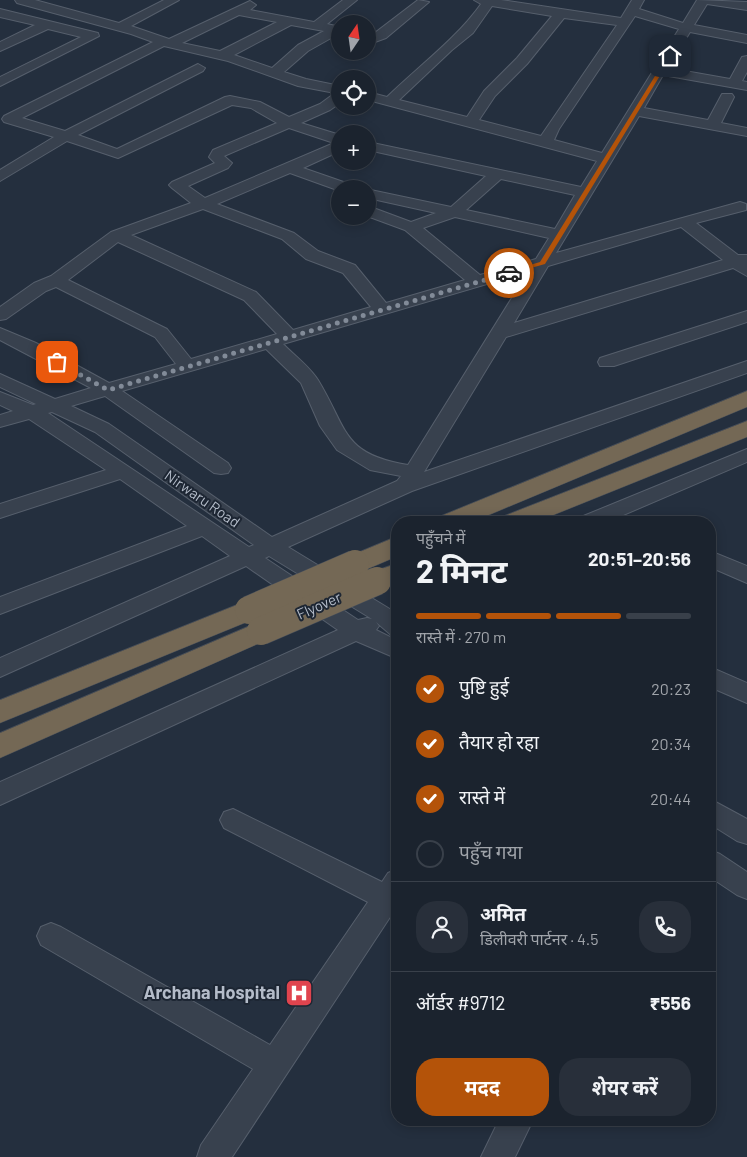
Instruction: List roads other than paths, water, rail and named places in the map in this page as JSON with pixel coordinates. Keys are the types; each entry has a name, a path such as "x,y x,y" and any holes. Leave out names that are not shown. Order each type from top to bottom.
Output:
{"highway":[{"path":"464,516 747,398"},
{"path":"528,516 747,428"},
{"name":"Flyover","path":"255,620 354,564 391,548"},
{"name":"Flyover","path":"255,620 387,576"},
{"path":"0,712 255,620"},
{"path":"0,746 255,620"}],"street":[{"path":"21,0 120,27 166,43 221,56 303,83 331,88"},
{"path":"120,27 173,0"},
{"path":"5,122 166,43 260,0"},
{"path":"317,26 351,0"},
{"path":"409,479 637,111 703,0 747,6"},
{"path":"389,102 447,47 470,30 485,1 561,14 606,18 631,7 687,28 747,39"},
{"path":"376,35 422,2"},
{"path":"60,11 76,4"},
{"path":"546,142 552,129 631,7"},
{"path":"237,11 331,29"},
{"path":"0,13 93,36 0,82"},
{"path":"471,122 489,94 522,61 561,14"},
{"path":"221,56 290,21"},
{"path":"0,47 48,24"},
{"path":"274,73 304,48 331,34"},
{"path":"712,126 736,89 747,60"},
{"path":"0,176 66,136 198,68"},
{"path":"661,71 736,89"},
{"path":"376,98 607,159"},
{"path":"5,122 66,136 118,154 230,100 255,105 288,123 331,137"},
{"path":"331,103 325,107 218,154 216,157 224,163 223,165 177,184 203,204 288,236 312,255 349,269 383,310"},
{"path":"637,111 747,132"},
{"path":"376,148 497,175 586,192"},
{"path":"0,315 40,287 57,280 117,235 203,204 331,150"},
{"path":"290,168 331,182"},
{"path":"411,227 454,212 497,175"},
{"path":"269,176 331,198"},
{"path":"376,195 560,235"},
{"path":"0,421 684,221 740,207"},
{"path":"376,214 411,227 478,282"},
{"path":"684,221 743,263"},
{"path":"117,235 250,296 309,381 330,426 344,446 377,466 409,479"},
{"path":"499,334 743,263"},
{"path":"57,280 74,292 161,332 188,367"},
{"path":"607,362 747,316"},
{"path":"0,333 30,347 108,390 221,468"},
{"path":"0,668 270,546 409,479 747,367"},
{"name":"Nirwaru Road","path":"0,380 102,428 270,546 391,617"},
{"name":"Nirwaru Road","path":"0,398 32,412 357,631 391,648"},
{"path":"603,516 747,456"},
{"path":"0,511 120,472"},
{"path":"610,513 617,516"},
{"path":"0,606 202,528"},
{"path":"716,561 747,575"},
{"path":"0,794 357,631 391,620"},
{"path":"716,679 747,694"},
{"path":"716,814 747,833"},
{"path":"233,820 391,889"},
{"path":"716,866 747,888"},
{"path":"213,1157 391,891"},
{"path":"51,936 275,1065"},
{"path":"497,1157 514,1126"}],"place":[{"name":"Archana Hospital","path":"299,993"}]}
